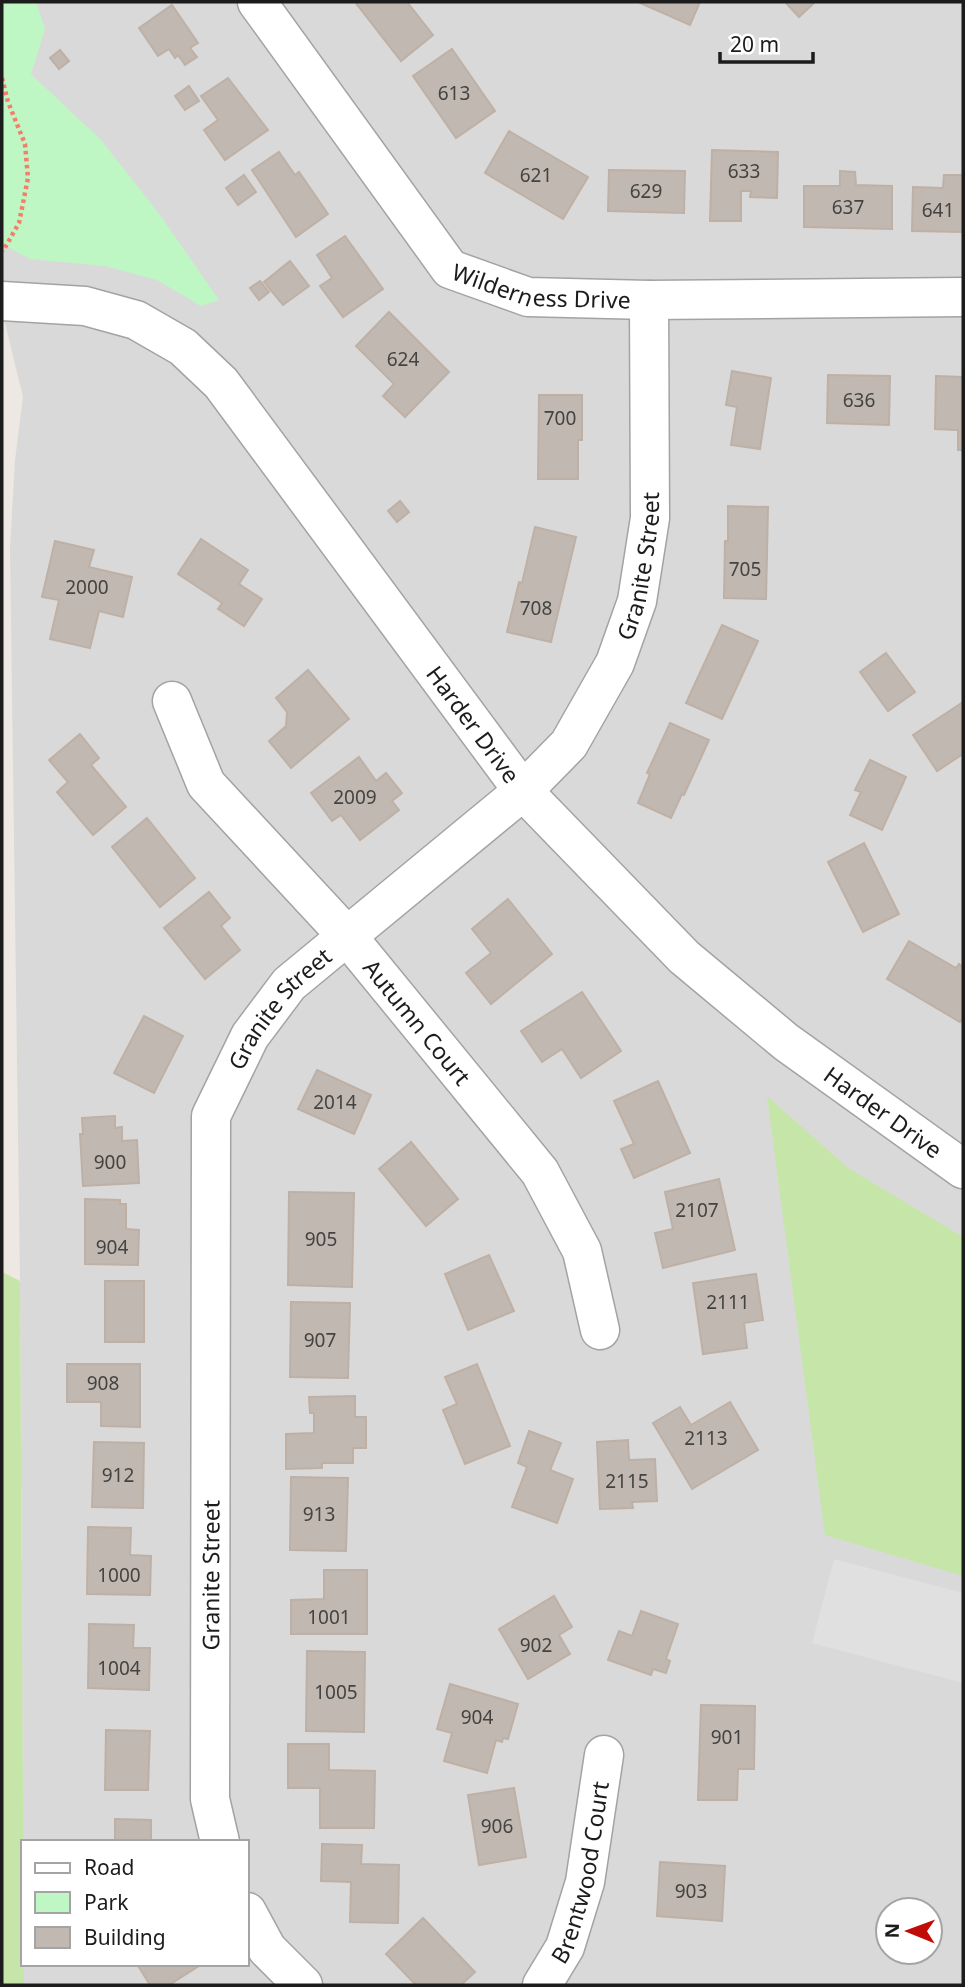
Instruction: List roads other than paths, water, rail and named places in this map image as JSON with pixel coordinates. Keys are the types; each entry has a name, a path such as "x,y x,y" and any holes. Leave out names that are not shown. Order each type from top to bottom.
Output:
{"street":[{"name":"Wilderness Drive","path":"257,2 450,269 528,297 649,300 963,297"},
{"name":"Granite Street","path":"220,1840 210,1798 211,1116 250,1036 289,984 523,791 569,744 615,663 637,601 650,518 649,300"},
{"name":"Harder Drive","path":"2,301 85,306 136,320 183,347 221,383 523,791 684,957 786,1042 962,1165"},
{"name":"Autumn Court","path":"172,701 206,784 347,936 540,1171 582,1251 600,1330"},
{"name":"Brentwood Court","path":"542,1985 565,1947 585,1882 604,1755"},
{"path":"248,1914 267,1949 303,1985"}]}
